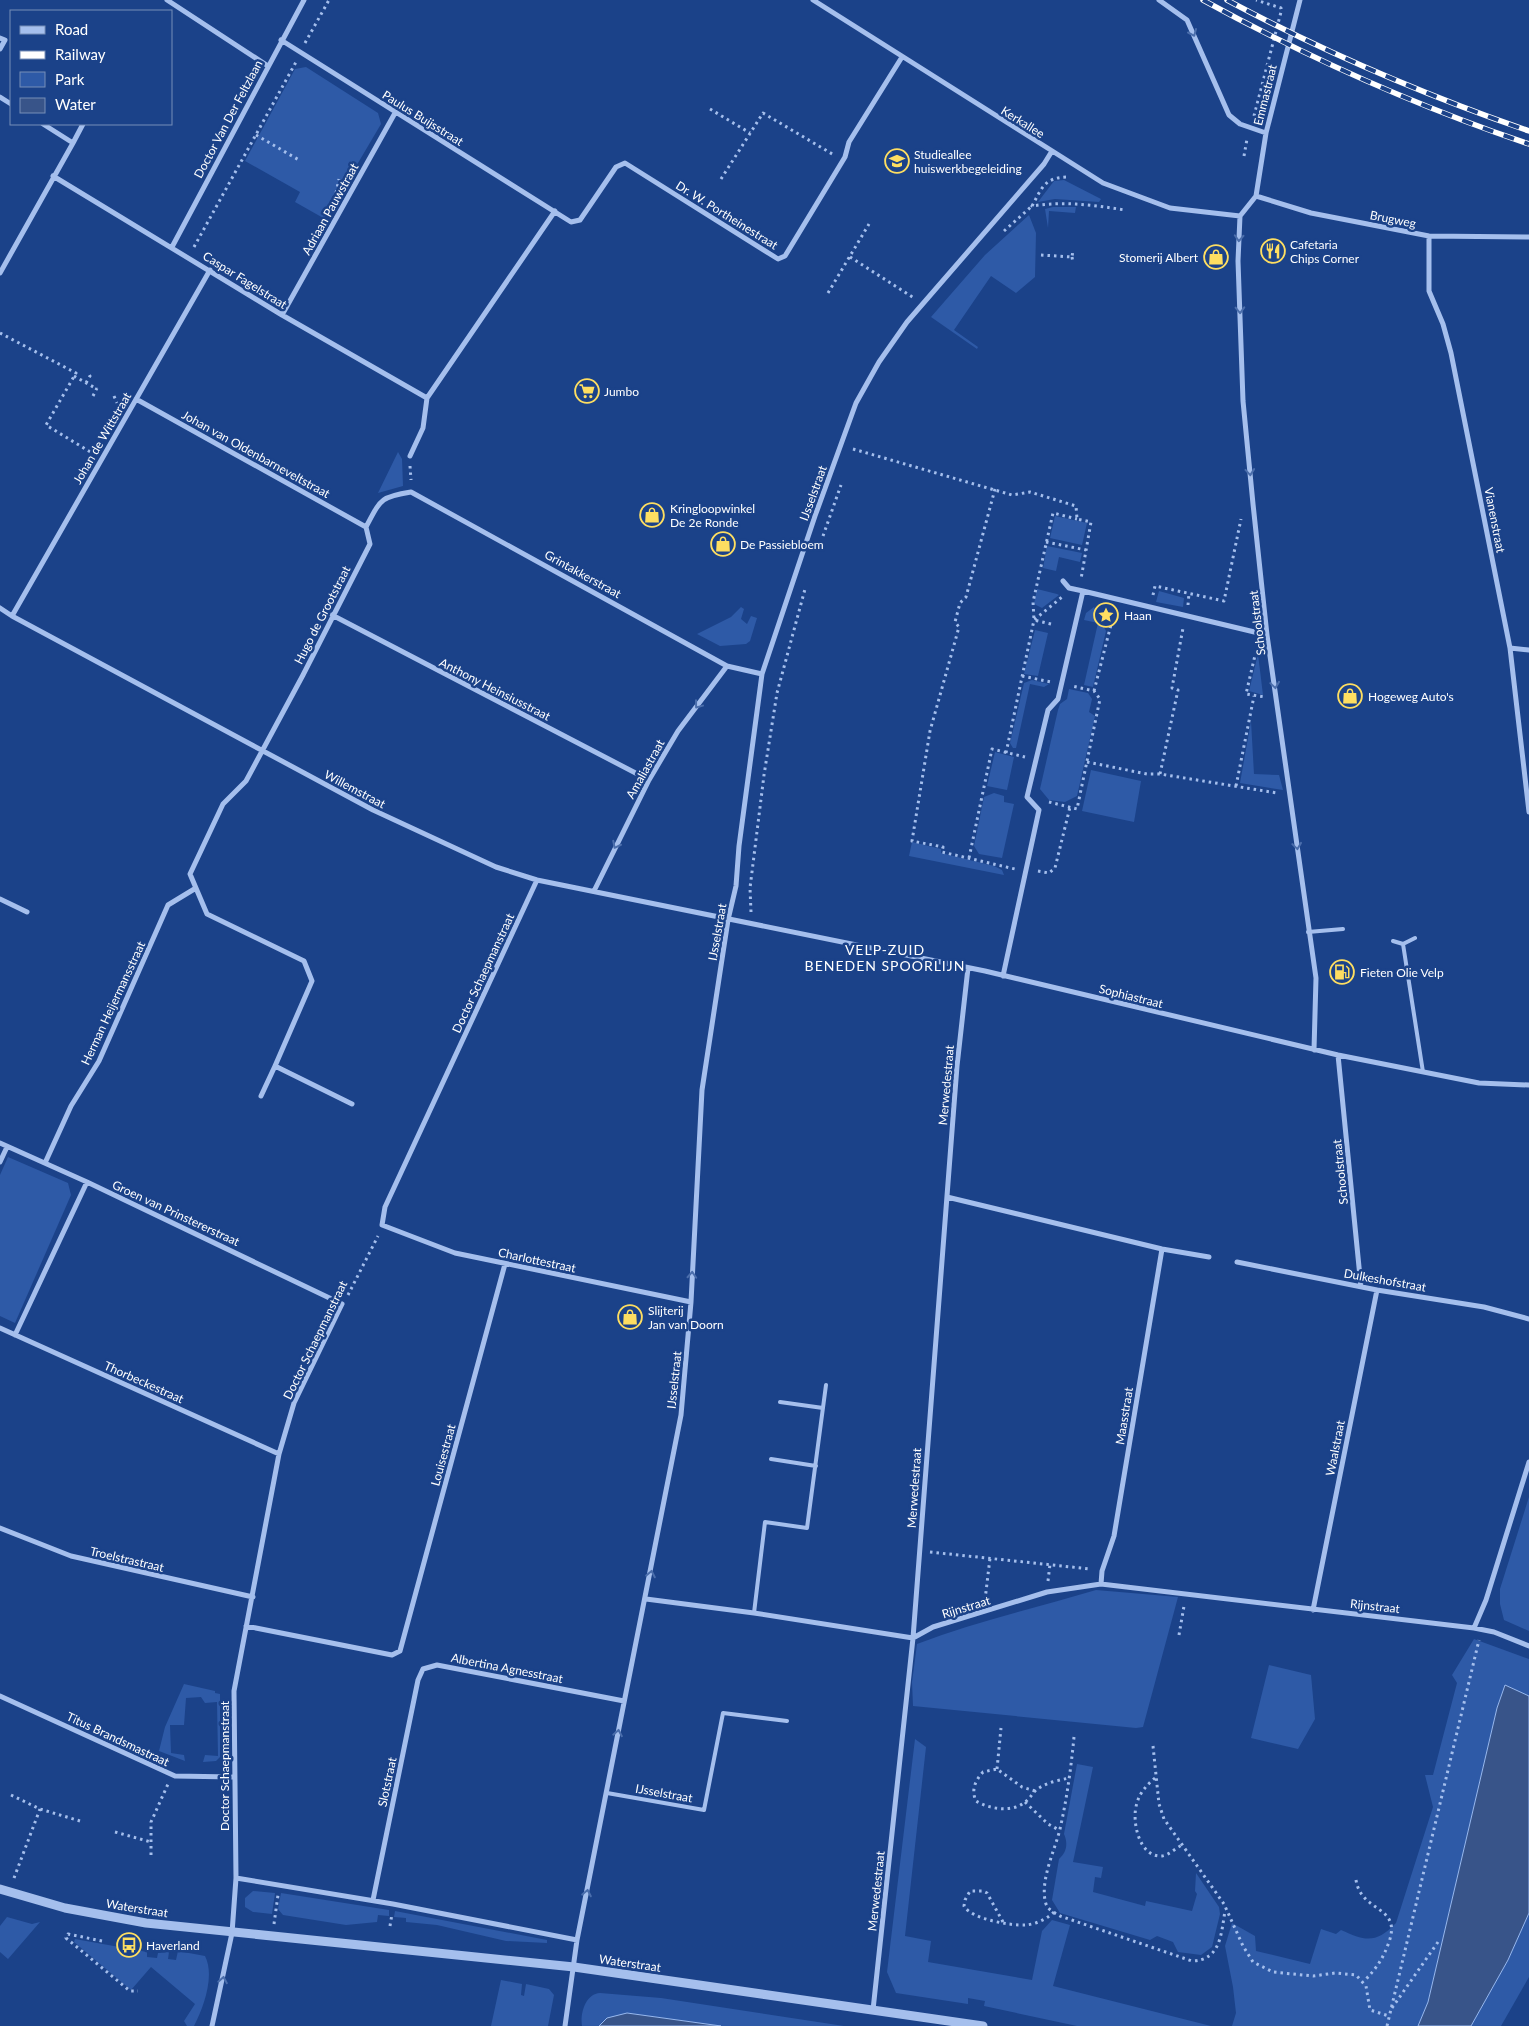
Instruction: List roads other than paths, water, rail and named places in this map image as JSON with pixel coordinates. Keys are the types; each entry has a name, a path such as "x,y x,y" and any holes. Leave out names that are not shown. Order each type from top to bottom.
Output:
{"street":[{"path":"167,0 268,66"},
{"name":"Doctor Van Der Feltzlaan","path":"172,247 304,0"},
{"name":"Kerkallee","path":"813,0 1103,183 1170,208 1240,216"},
{"path":"1159,0 1187,20 1229,115 1240,124 1266,133"},
{"name":"Emmastraat","path":"1256,196 1266,133 1300,0"},
{"path":"0,38 5,40 0,49"},
{"name":"Paulus Buijsstraat","path":"281,40 555,211"},
{"name":"Dr. W. Portheinestraat","path":"555,211 572,222 580,220 616,167 625,163 778,259 785,256 843,161 849,142 902,57"},
{"name":"Adriaan Pauwstraat","path":"282,315 395,112"},
{"path":"45,125 72,143"},
{"path":"0,273 83,125"},
{"name":"IJsselstraat","path":"565,2026 577,1940 681,1415 691,1302 702,1090 728,920 736,886 739,846 762,674 815,516 856,404 879,362 907,322 1044,164 1052,151"},
{"name":"Caspar Fagelstraat","path":"53,176 282,315 427,398"},
{"path":"1240,216 1256,196"},
{"name":"Brugweg","path":"1256,196 1311,213 1429,236 1529,237"},
{"path":"410,456 422,428 427,398 555,211"},
{"name":"Schoolstraat","path":"1240,216 1238,261 1243,402 1268,635 1308,932 1316,978 1314,1050"},
{"name":"Vianenstraat","path":"1429,236 1429,291 1443,324 1451,353 1510,648 1529,812"},
{"name":"Johan de Wittstraat","path":"12,616 210,270"},
{"name":"Johan van Oldenbarneveltstraat","path":"136,398 366,527"},
{"name":"Grintakkerstraat","path":"394,495 411,492 727,666 762,674"},
{"name":"Hugo de Grootstraat","path":"261,1096 312,981 304,961 207,914 190,874 223,804 246,781 370,544 366,527 379,502 394,495"},
{"path":"1063,581 1069,588 1268,635"},
{"path":"1003,976 1039,810 1027,797 1048,710 1058,699 1080,590"},
{"name":"Willemstraat","path":"0,608 373,810 496,867 538,880 728,920"},
{"name":"Anthony Heinsiusstraat","path":"332,615 649,780"},
{"path":"1510,648 1529,650"},
{"name":"Amaliastraat","path":"594,891 649,780 678,731 727,666"},
{"name":"Doctor Schaepmanstraat","path":"382,1225 385,1207 538,880"},
{"name":"Herman Heijermansstraat","path":"45,1163 71,1106 99,1061 168,905 196,888"},
{"path":"0,899 27,912"},
{"name":"Sophiastraat","path":"728,920 758,924 968,968 1338,1055 1479,1083 1529,1085"},
{"name":"Merwedestraat","path":"873,2010 913,1638 957,1066 968,968"},
{"name":"Schoolstraat","path":"1338,1055 1361,1287"},
{"path":"275,1066 352,1104"},
{"name":"Groen van Prinstererstraat","path":"0,1144 87,1182 342,1304"},
{"path":"0,1162 7,1147"},
{"path":"15,1335 87,1182"},
{"path":"947,1197 1162,1249 1209,1257"},
{"name":"Charlottestraat","path":"382,1225 455,1253 691,1302"},
{"name":"Maasstraat","path":"1101,1584 1102,1571 1114,1536 1162,1249"},
{"name":"Dulkeshofstraat","path":"1237,1262 1377,1290 1484,1307 1529,1320"},
{"name":"Louisestraat","path":"246,1626 392,1655 400,1651 505,1264"},
{"name":"Waalstraat","path":"1313,1610 1377,1290"},
{"name":"Doctor Schaepmanstraat","path":"212,2026 232,1933 236,1878 233,1777 234,1691 279,1454 294,1403 342,1304"},
{"name":"Thorbeckestraat","path":"0,1328 279,1454"},
{"path":"1474,1628 1486,1600 1529,1462"},
{"name":"Troelstrastraat","path":"0,1528 70,1556 253,1597"},
{"name":"Rijnstraat","path":"913,1638 933,1628 1051,1591 1101,1584 1474,1628 1494,1632 1529,1646"},
{"path":"646,1599 754,1613 913,1638"},
{"name":"Albertina Agnesstraat","path":"423,1669 437,1665 624,1701"},
{"name":"Slotstraat","path":"373,1900 418,1680 423,1669"},
{"name":"Titus Brandsmastraat","path":"0,1696 172,1774 233,1777"},
{"path":"236,1878 373,1900 577,1940"},
{"name":"Waterstraat","path":"0,1889 65,1908 146,1923 273,1938 574,1968 983,2026"}],"lane":[{"path":"1308,932 1343,929"},
{"path":"1393,941 1402,944 1415,938"},
{"path":"1402,944 1423,1072"},
{"path":"754,1613 765,1522 807,1528 826,1385"},
{"path":"780,1402 823,1408"},
{"path":"771,1459 816,1466"},
{"name":"IJsselstraat","path":"607,1793 704,1810 723,1713 788,1721"}],"water":[{"path":"1505,1685 1529,1696 1529,1913 1508,1960 1471,2026 1418,2026 1428,2002 1497,1708"},
{"path":"627,2013 721,2026 599,2026 607,2018"}],"railway":[{"path":"1203,0 1322,61 1404,97 1529,144"},
{"path":"1227,0 1375,72 1529,131"}],"place":[{"name":"Studieallee huiswerkbegeleiding","path":"897,161"},
{"name":"Cafetaria Chips Corner","path":"1273,251"},
{"name":"Stomerij Albert","path":"1216,257"},
{"name":"Jumbo","path":"587,391"},
{"name":"Kringloopwinkel De 2e Ronde","path":"652,515"},
{"name":"De Passiebloem","path":"723,544"},
{"name":"Haan","path":"1106,615"},
{"name":"Hogeweg Auto's","path":"1350,696"},
{"name":"Fieten Olie Velp","path":"1342,972"},
{"name":"Slijterij Jan van Doorn","path":"630,1317"},
{"name":"Haverland","path":"129,1945"}],"district":[{"name":"VELP-ZUID BENEDEN SPOORLIJN","path":"885,958"}]}
